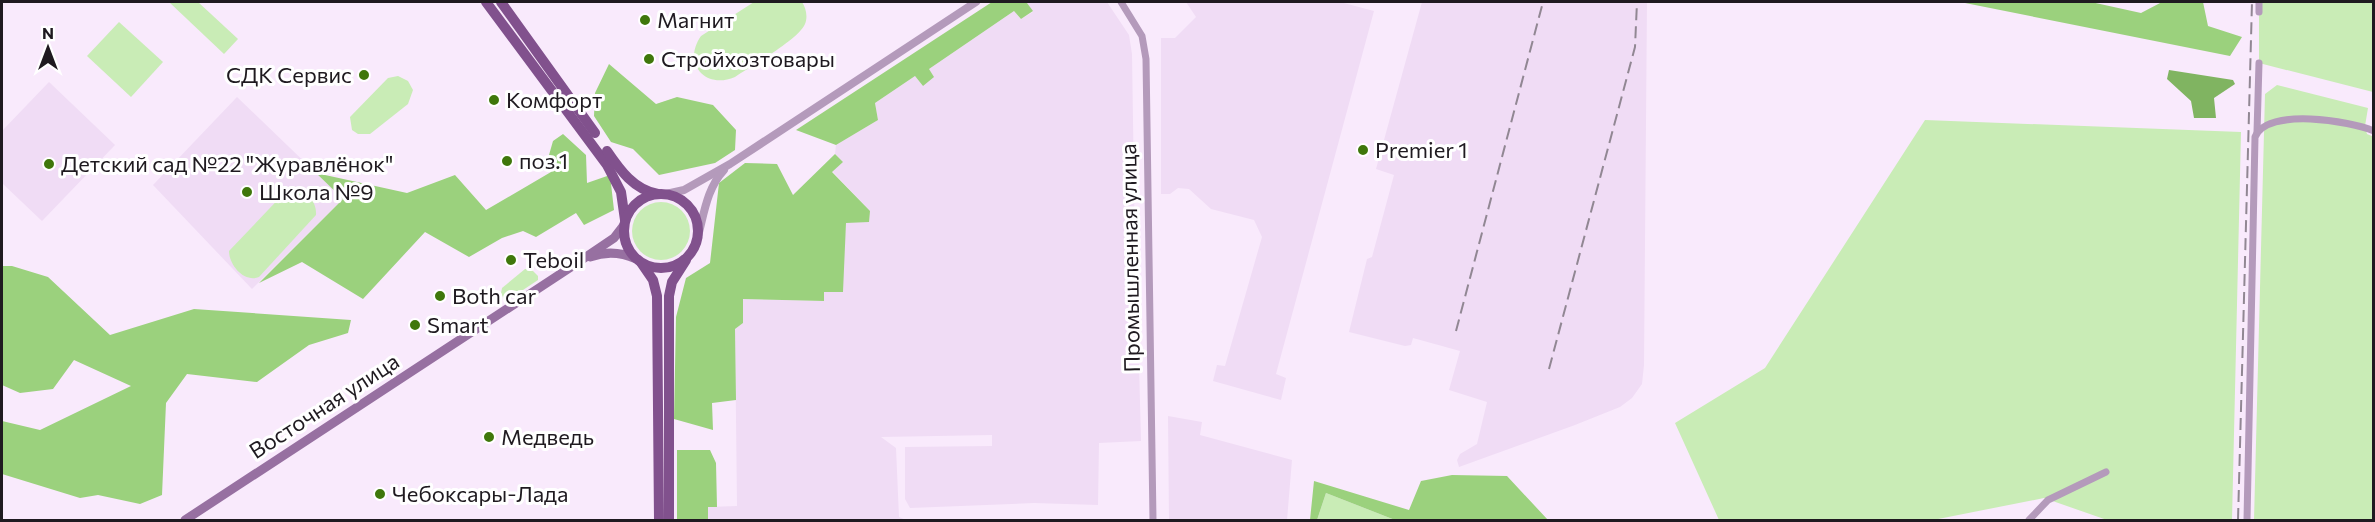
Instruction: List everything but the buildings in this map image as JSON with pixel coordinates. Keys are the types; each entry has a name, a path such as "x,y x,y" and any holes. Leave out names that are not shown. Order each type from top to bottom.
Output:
{"main road":[{"path":"486,2 529,62 584,125"},
{"path":"501,2 584,125 622,172 646,191 679,199 690,208 697,221 698,236 694,250 672,282 669,296 658,520"},
{"path":"601,148 624,202 625,242 653,280 657,296 663,446 669,520"},
{"path":"625,222 638,202 662,194"},
{"name":"Восточная улица","path":"184,520 614,238 625,222"},
{"name":"Восточная улица","path":"574,265 594,256 609,253 626,255 639,262"},
{"path":"639,262 663,269 686,260"}],"street":[{"path":"662,194 684,190 730,164 976,2"},
{"name":"Промышленная улица","path":"1121,2 1142,36 1146,59 1153,520"},
{"path":"2259,2 2259,12"},
{"path":"2247,520 2254,146 2257,132 2259,63"},
{"path":"2257,132 2282,121 2302,119 2346,122 2373,130"},
{"path":"698,236 714,182 730,164"},
{"path":"2029,520 2048,500 2106,472"}],"shaded area":[{"path":"169,2 198,2 238,39 224,54"},
{"path":"754,2 802,2 806,13 805,24 784,45 735,77 714,80 706,77 695,64 694,56 701,36"},
{"path":"992,2 1029,2 1027,3 1033,11 1021,19 1014,11 929,69 934,77 923,86 915,76 875,103 878,120 836,145 796,130"},
{"path":"1107,2 1129,35 1132,54 1136,319 1129,319 1127,351 1128,364 1139,364 1141,441 1099,443 1098,505 1034,503 910,508 905,499 905,447 992,446 992,435 881,437 896,448 899,517 906,520 708,520 708,507 737,506 735,329 743,323 743,299 823,301 824,292 844,248 846,222 870,211 832,171 843,162 835,154 836,145 878,120 875,103 915,76 923,86 929,69 1014,11 1021,19 1033,12 1027,3"},
{"path":"1186,2 1340,2 1374,11 1276,374 1286,378 1281,400 1213,381 1217,365 1225,366 1262,237 1254,220 1211,209 1189,189 1178,188 1170,194 1161,194 1161,38 1175,38 1196,17"},
{"path":"1422,2 1647,2 1642,384 1632,398 1620,407 1459,467 1457,460 1460,454 1477,444 1487,402 1449,390 1460,351 1413,338 1411,345 1405,346 1349,332 1367,259 1372,257 1394,175 1376,169"},
{"path":"1960,2 2091,2 2141,13 2162,2 2203,2 2208,26 2242,37 2230,56"},
{"path":"2259,2 2373,2 2373,92 2259,63"},
{"path":"119,22 163,62 131,97 87,56"},
{"path":"609,64 656,104 677,97 713,105 736,130 735,150 715,163 659,175 633,149 611,142 594,116 595,93"},
{"path":"2169,70 2233,80 2235,84 2214,98 2216,118 2194,118 2191,101 2167,79"},
{"path":"398,76 408,81 413,90 408,104 370,134 358,134 352,130 350,117 388,78"},
{"name":"Детский сад №22 \"Журавлёнок\"","path":"49,82 115,145 42,221 2,183 2,131"},
{"path":"2277,85 2368,108 2365,126 2367,134 2374,137 2373,520 2254,520 2265,94"},
{"name":"Школа №9","path":"237,97 343,199 252,289 153,185"},
{"path":"1925,120 2241,132 2232,520 2107,520 2044,498 1933,520 1719,520 1675,423 1765,368"},
{"path":"563,134 586,155 587,183 610,175 614,210 584,225 576,213 536,237 523,231 502,238 469,257 425,232 363,299 302,262 259,283 343,199 316,173 407,193 455,175 486,210 551,172 549,155 553,141"},
{"path":"835,154 843,162 832,172 870,211 869,222 846,223 843,292 824,292 824,301 743,299 743,323 735,329 736,400 712,403 713,430 674,419 676,317 686,278 710,263 719,183 745,163 777,164 793,195"},
{"path":"288,189 299,190 312,199 316,215 259,277 243,275 232,262 229,251"},
{"path":"655,202 667,202 682,210 690,225 690,237 682,252 667,260 655,260 640,252 632,237 632,225 640,210"},
{"path":"2,266 12,266 48,277 110,335 194,309 351,320 348,333 309,345 257,382 187,374 166,403 162,495 140,504 98,495 80,498 2,474 2,421 40,430 131,386 74,360 53,389 20,393 2,385"},
{"path":"525,269 531,269 538,276 538,280 505,302 501,293 502,288"},
{"path":"1168,416 1202,422 1200,435 1292,460 1287,520 1169,520"},
{"path":"677,450 710,450 716,463 717,507 708,507 708,520 677,520"},
{"path":"1452,475 1507,476 1548,520 1395,520 1326,493 1317,520 1310,520 1314,481 1409,510 1421,481"},
{"path":"1326,493 1395,520 1317,520"}],"railway":[{"path":"1456,331 1543,2"},
{"path":"1549,369 1635,47 1637,2"},
{"path":"2238,520 2252,2"}],"place":[{"name":"Магнит","path":"645,20"},
{"name":"Стройхозтовары","path":"649,59"},
{"name":"СДК Сервис","path":"364,75"},
{"name":"Комфорт","path":"494,100"},
{"name":"Premier 1","path":"1363,150"},
{"name":"поз.1","path":"507,161"},
{"name":"Детский сад №22 \"Журавлёнок\"","path":"49,164"},
{"name":"Школа №9","path":"247,192"},
{"name":"Teboil","path":"511,260"},
{"name":"Both car","path":"440,296"},
{"name":"Smart","path":"415,325"},
{"name":"Медведь","path":"489,437"},
{"name":"Чебоксары-Лада","path":"380,494"}]}
